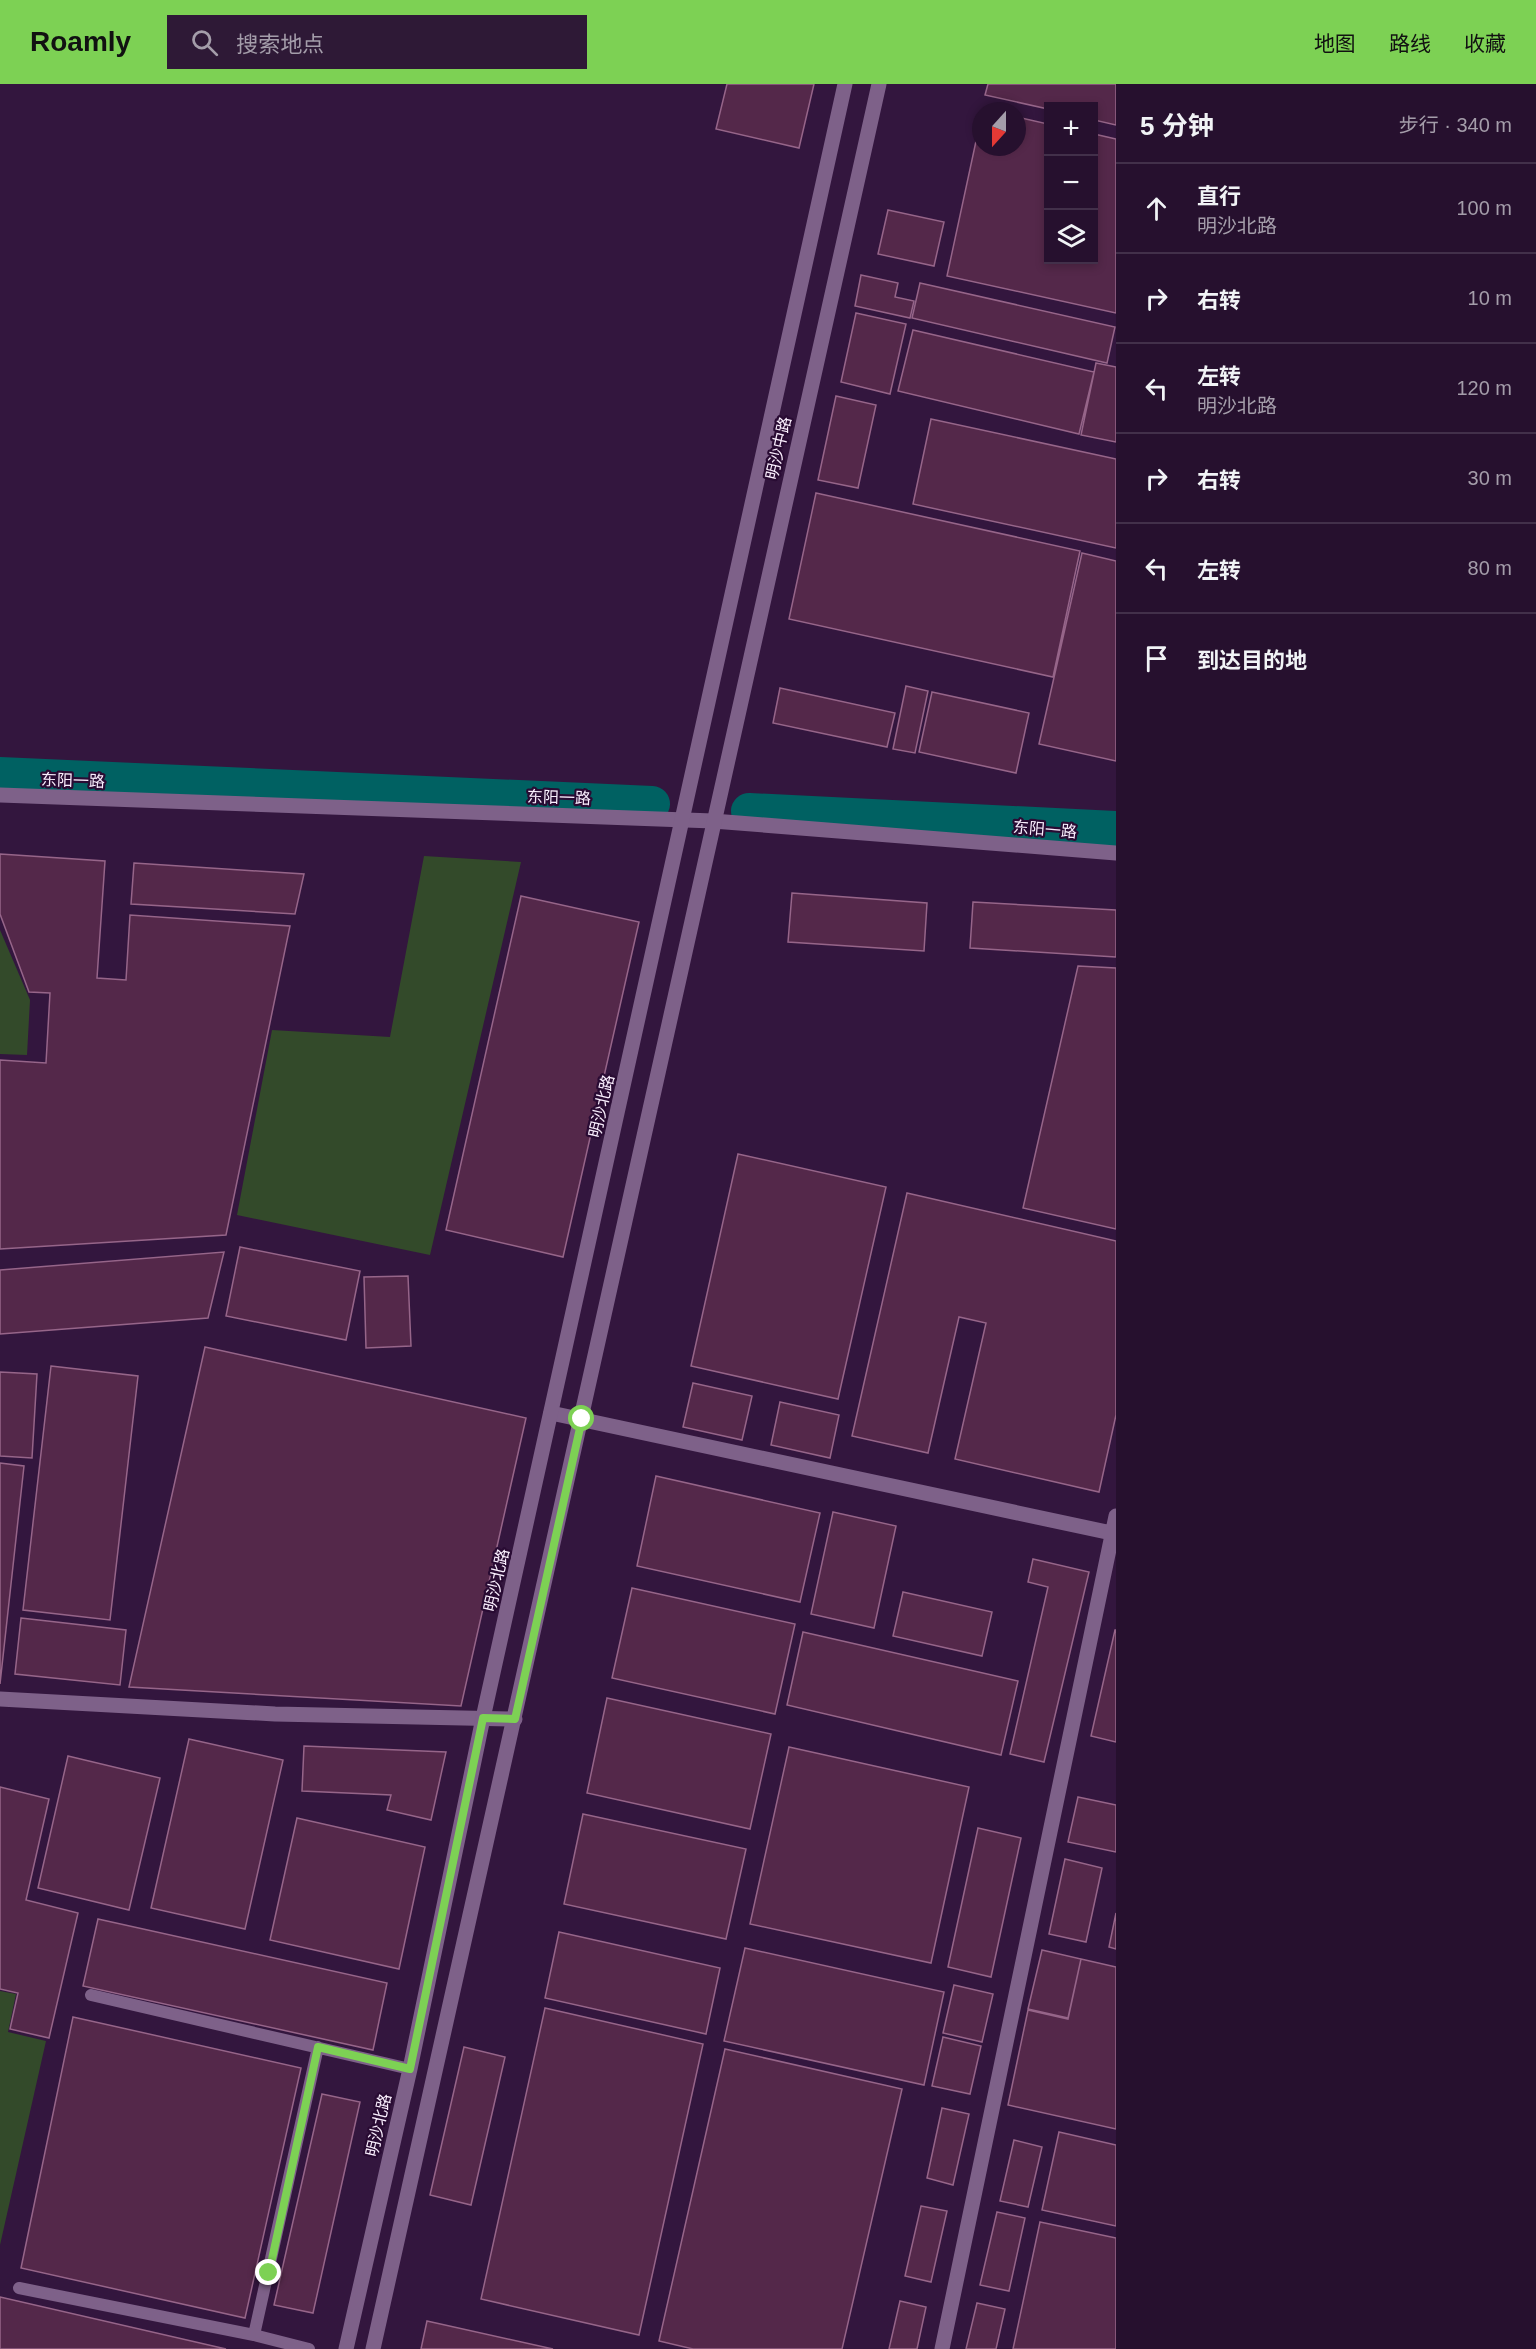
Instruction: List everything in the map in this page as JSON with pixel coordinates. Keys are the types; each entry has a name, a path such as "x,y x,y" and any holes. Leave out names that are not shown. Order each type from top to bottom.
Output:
{"street":[{"name":"明沙中路","path":"683,819 845,84"},
{"name":"明沙中路","path":"713,821 879,84"},
{"name":"东阳一路","path":"0,795 683,819 1116,853"},
{"name":"明沙北路","path":"346,2349 410,2069 483,1718 683,819"},
{"path":"373,2349 582,1419 713,821"},
{"path":"552,1413 1114,1533"},
{"path":"942,2349 1116,1516"},
{"path":"0,1699 275,1714 515,1719"}],"lane":[{"path":"91,1995 410,2069"},
{"path":"254,2335 318,2047"},
{"path":"19,2288 254,2335 309,2349"}],"green space":[{"path":"424,856 521,862 430,1255 237,1215 272,1030 390,1037"},
{"path":"0,930 30,1000 27,1055 0,1054"},
{"path":"0,1991 16,1994 8,2032 46,2041 0,2245"}],"building":[{"path":"727,84 814,84 799,148 716,129"},
{"path":"988,84 1116,84 1116,125 1098,121 1098,102 1044,102 1044,108 1026,104 1026,102 985,95"},
{"path":"1026,119 1044,123 1044,264 1098,264 1098,135 1116,139 1116,313 947,276 973,156 1026,156"},
{"path":"888,210 944,222 934,266 878,254"},
{"path":"861,275 898,283 895,297 914,301 910,318 855,306"},
{"path":"920,283 1115,327 1107,363 912,318"},
{"path":"856,313 906,324 890,394 841,382"},
{"path":"913,330 1094,372 1079,434 898,391"},
{"path":"1096,363 1116,367 1116,442 1081,435"},
{"path":"836,396 876,405 858,488 818,480"},
{"path":"931,419 1116,459 1116,548 913,504"},
{"path":"816,493 1080,551 1053,677 789,619"},
{"path":"1082,553 1116,561 1116,761 1039,744"},
{"path":"906,686 928,691 915,753 893,749"},
{"path":"780,688 895,713 887,747 773,723"},
{"path":"932,692 1029,713 1016,773 919,752"},
{"path":"0,854 105,861 97,978 126,980 130,915 290,926 226,1235 0,1249 0,1060 46,1063 50,993 29,992 0,914"},
{"path":"134,863 304,874 295,914 131,904"},
{"path":"792,893 927,903 924,951 788,942"},
{"path":"521,896 639,922 563,1257 446,1230"},
{"path":"973,902 1116,910 1116,957 970,948"},
{"path":"1078,966 1116,968 1116,1229 1023,1208"},
{"path":"738,1154 886,1187 838,1399 691,1366"},
{"path":"907,1193 1116,1241 1116,1415 1099,1492 955,1459 986,1323 959,1317 928,1453 852,1436"},
{"path":"240,1247 360,1271 346,1340 226,1316"},
{"path":"224,1252 208,1318 0,1334 0,1270"},
{"path":"408,1276 411,1346 366,1348 364,1277"},
{"path":"205,1347 526,1418 461,1706 129,1687"},
{"path":"51,1366 138,1376 110,1620 23,1610"},
{"path":"0,1372 37,1374 32,1458 0,1456"},
{"path":"693,1383 752,1396 742,1440 683,1427"},
{"path":"780,1402 839,1415 830,1458 771,1445"},
{"path":"0,1463 24,1466 0,1684"},
{"path":"656,1476 820,1513 800,1602 637,1566"},
{"path":"833,1512 896,1526 874,1628 811,1614"},
{"path":"1033,1559 1089,1572 1044,1762 1010,1754 1048,1587 1028,1582"},
{"path":"632,1588 795,1624 775,1714 612,1678"},
{"path":"903,1592 992,1612 982,1656 893,1636"},
{"path":"21,1618 126,1630 120,1685 15,1674"},
{"path":"1116,1630 1116,1742 1091,1736"},
{"path":"803,1632 1018,1681 1001,1755 787,1705"},
{"path":"607,1698 771,1734 750,1829 587,1793"},
{"path":"189,1739 283,1760 245,1929 151,1908"},
{"path":"304,1746 446,1752 431,1820 387,1810 391,1795 302,1791"},
{"path":"789,1747 969,1787 931,1963 750,1924"},
{"path":"68,1756 160,1778 129,1910 38,1888"},
{"path":"0,1787 49,1799 26,1900 78,1913 49,2038 10,2029 18,1993 0,1989"},
{"path":"1078,1797 1116,1805 1116,1852 1068,1842"},
{"path":"583,1814 746,1849 726,1939 564,1904"},
{"path":"297,1818 425,1847 399,1969 270,1940"},
{"path":"978,1828 1021,1838 991,1977 948,1967"},
{"path":"1065,1859 1102,1868 1086,1942 1049,1934"},
{"path":"1116,1913 1116,1949 1109,1947"},
{"path":"98,1919 387,1983 373,2050 83,1986"},
{"path":"559,1932 720,1968 706,2034 545,1998"},
{"path":"745,1948 944,1992 924,2085 724,2041"},
{"path":"1042,1950 1081,1959 1068,2018 1028,2009"},
{"path":"1081,1959 1116,1967 1116,2129 1008,2105 1028,2010 1068,2019"},
{"path":"954,1985 993,1994 982,2042 943,2033"},
{"path":"545,2008 703,2044 639,2335 481,2299"},
{"path":"73,2017 301,2068 245,2318 21,2268"},
{"path":"943,2037 981,2046 970,2094 932,2086"},
{"path":"464,2047 505,2057 471,2205 430,2195"},
{"path":"725,2049 902,2089 842,2349 693,2349 659,2341"},
{"path":"322,2094 360,2102 313,2313 274,2305"},
{"path":"942,2108 969,2114 953,2185 927,2178"},
{"path":"1059,2132 1116,2145 1116,2226 1042,2210"},
{"path":"1014,2140 1042,2147 1028,2207 1000,2201"},
{"path":"921,2206 947,2211 931,2282 905,2276"},
{"path":"997,2212 1025,2218 1009,2291 980,2285"},
{"path":"1040,2222 1116,2238 1116,2349 1013,2349"},
{"path":"0,2297 226,2349 0,2349"},
{"path":"900,2301 926,2307 917,2349 889,2349"},
{"path":"977,2303 1005,2309 996,2349 966,2349"},
{"path":"427,2321 553,2349 421,2349"}],"waterway":[{"path":"0,775 652,804"},
{"path":"749,811 1116,829"}],"route":[{"path":"269,2273 318,2047 410,2069 483,1718 515,1719 582,1419"}]}
